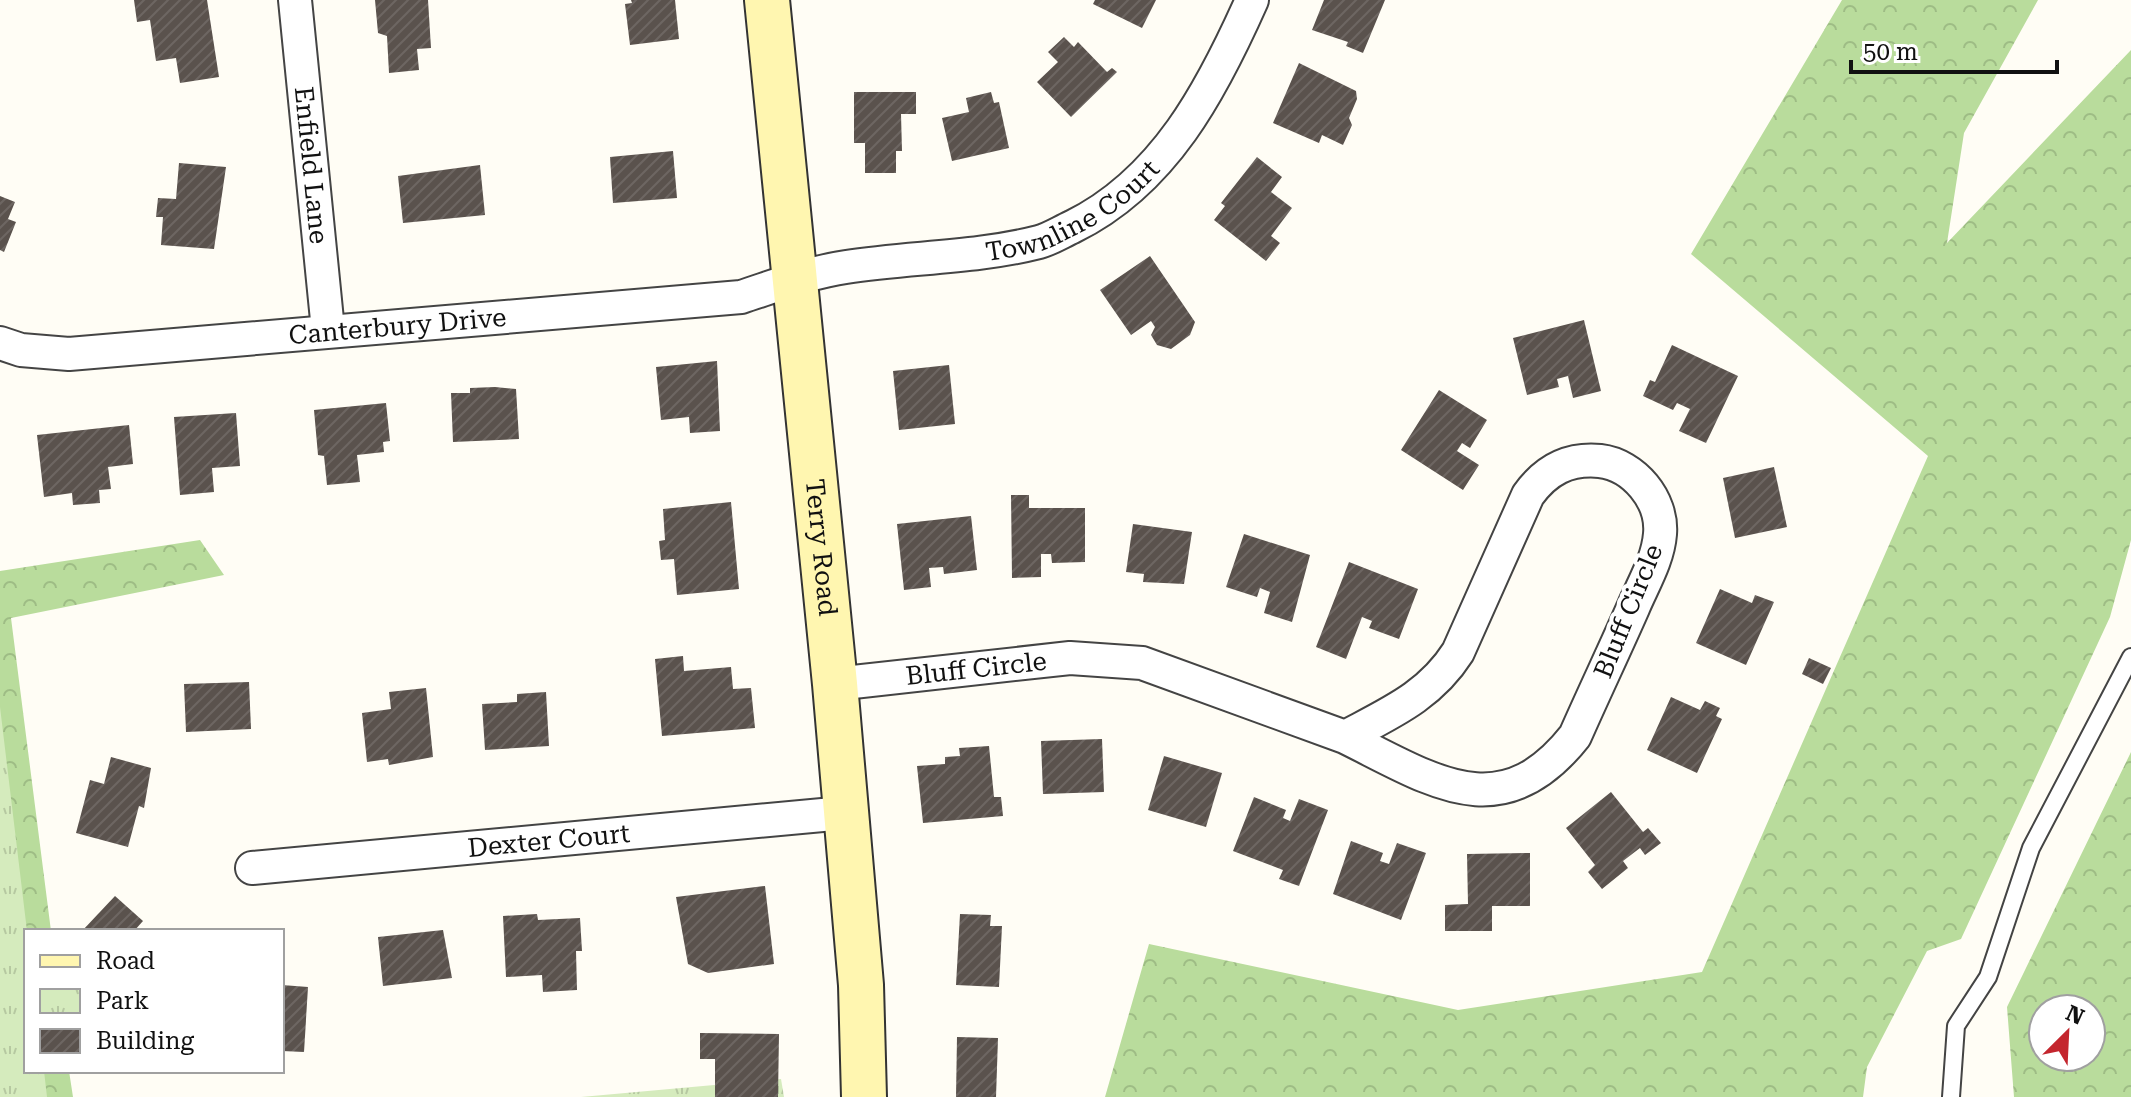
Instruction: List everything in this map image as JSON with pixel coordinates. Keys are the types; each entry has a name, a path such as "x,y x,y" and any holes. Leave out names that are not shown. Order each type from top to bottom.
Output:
{"street":[{"name":"Enfield Lane","path":"295,0 328,330"},
{"name":"Terry Road","path":"767,0 835,684 861,985 864,1097"},
{"name":"Townline Court","path":"795,280 844,267 975,254 1042,242 1093,217 1144,177 1191,119 1221,71 1252,0"},
{"name":"Canterbury Drive","path":"0,343 21,350 69,354 741,297 795,280"},
{"name":"Bluff Circle","path":"835,684 1070,658 1142,663 1345,737 1424,776 1476,791 1508,788 1534,777 1556,760 1575,736 1657,555 1659,515 1649,492 1631,473 1610,462 1585,459 1562,465 1542,476 1528,495 1458,652 1443,675 1420,697 1345,737"},
{"name":"Dexter Court","path":"252,868 844,813"}],"lane":[{"path":"1951,1097 1956,1026 1988,977 2031,848 2131,657"}],"green space":[{"path":"1842,0 2038,0 1964,133 1947,243 2131,50 2131,540 2110,617 1961,939 1927,951 1867,1067 1863,1097 1105,1097 1149,944 1458,1010 1702,972 1928,456 1691,254"},
{"path":"200,540 224,575 11,618 51,929 24,929 24,1073 69,1073 73,1097 0,1097 0,571"},
{"path":"0,707 27,929 24,929 24,1073 44,1073 47,1097 0,1097"},
{"path":"2131,752 2131,1097 2014,1097 2007,1007"},
{"path":"781,1079 784,1097 581,1097"}],"building":[{"path":"134,0 207,0 219,77 180,83 176,58 156,61 150,20 137,22"},
{"path":"375,0 428,0 431,48 417,49 419,70 389,73 387,36 378,33"},
{"path":"631,0 675,0 679,39 630,45 625,4 632,3"},
{"path":"1095,0 1156,0 1142,28 1093,4"},
{"path":"1324,0 1385,0 1363,53 1346,46 1348,42 1312,30"},
{"path":"1064,37 1074,47 1078,42 1107,72 1112,68 1117,72 1071,117 1037,82 1058,62 1048,52"},
{"path":"1299,63 1356,91 1357,99 1349,118 1352,125 1343,145 1322,135 1319,143 1273,123"},
{"path":"854,92 916,92 916,114 901,114 902,151 896,151 896,173 865,173 865,143 854,143"},
{"path":"991,92 994,103 999,102 1009,148 952,161 942,118 969,112 966,98"},
{"path":"673,151 677,198 613,203 610,157"},
{"path":"1257,157 1282,177 1271,192 1292,208 1271,236 1280,243 1266,261 1214,220 1225,206 1221,203"},
{"path":"179,163 226,167 214,249 161,245 163,217 156,217 158,198 176,199"},
{"path":"480,165 485,215 403,223 398,176"},
{"path":"0,196 15,202 8,219 16,222 4,252 0,250"},
{"path":"1150,256 1195,322 1190,335 1171,349 1157,345 1151,335 1155,327 1151,321 1131,335 1100,290"},
{"path":"1584,320 1601,391 1573,398 1568,376 1557,379 1559,387 1527,395 1513,338"},
{"path":"1672,345 1738,376 1706,443 1679,431 1690,409 1677,403 1673,410 1643,396 1650,380 1655,382"},
{"path":"717,361 720,431 690,433 689,417 661,420 656,367"},
{"path":"949,365 955,424 899,430 893,371"},
{"path":"470,388 516,389 519,439 453,442 451,393 470,393"},
{"path":"1439,390 1487,420 1470,448 1462,443 1457,451 1479,465 1463,490 1401,450"},
{"path":"386,403 390,441 383,442 384,452 357,455 360,482 327,485 324,456 318,455 314,410"},
{"path":"236,413 240,466 212,468 214,492 180,495 174,417"},
{"path":"129,425 133,464 108,467 111,489 99,490 100,503 73,505 72,493 44,497 37,435"},
{"path":"1774,467 1787,527 1735,538 1723,478"},
{"path":"1011,495 1029,495 1029,508 1085,508 1085,562 1052,563 1051,554 1041,554 1041,577 1012,578"},
{"path":"731,502 739,589 677,595 674,559 661,560 659,541 665,540 663,509"},
{"path":"971,516 977,570 944,574 943,567 929,568 931,587 904,590 897,524"},
{"path":"1133,524 1192,532 1184,584 1143,582 1144,574 1126,572"},
{"path":"1244,534 1310,555 1292,622 1264,613 1270,592 1260,588 1257,597 1226,587"},
{"path":"1349,562 1418,589 1399,639 1369,628 1372,621 1362,617 1346,659 1316,647"},
{"path":"1720,589 1752,603 1755,595 1774,602 1746,665 1696,643"},
{"path":"683,656 684,671 731,667 733,689 751,688 755,728 662,736 655,659"},
{"path":"1809,658 1831,668 1823,684 1802,674"},
{"path":"249,682 251,729 186,732 184,684"},
{"path":"426,688 433,757 389,765 388,759 367,762 362,713 391,709 389,692"},
{"path":"546,692 549,746 485,750 482,704 517,702 517,694"},
{"path":"1671,697 1700,710 1705,701 1720,708 1716,716 1722,719 1697,773 1647,750"},
{"path":"1102,739 1104,792 1043,794 1041,741"},
{"path":"989,746 994,797 1001,797 1003,816 923,823 917,766 945,764 945,757 960,756 959,748"},
{"path":"1164,756 1222,773 1206,827 1148,810"},
{"path":"111,757 151,768 144,808 139,806 128,847 76,833 90,780 104,784"},
{"path":"1611,792 1643,832 1648,828 1661,843 1645,855 1640,848 1623,861 1628,868 1602,889 1588,872 1595,865 1566,828"},
{"path":"1254,797 1286,810 1283,818 1290,821 1299,799 1328,810 1299,886 1279,879 1283,870 1233,851"},
{"path":"1351,841 1383,853 1380,861 1389,864 1397,843 1426,853 1401,920 1333,894"},
{"path":"1530,853 1530,906 1492,906 1492,931 1445,931 1445,905 1468,904 1467,854"},
{"path":"765,886 774,964 708,973 688,964 676,897"},
{"path":"115,896 143,921 136,929 84,929"},
{"path":"537,914 538,920 580,918 582,951 576,951 577,990 543,992 542,975 506,977 503,916"},
{"path":"960,914 991,915 990,926 1002,926 999,987 956,985"},
{"path":"443,930 452,978 383,986 378,937"},
{"path":"284,985 308,987 304,1052 284,1051"},
{"path":"700,1033 779,1034 778,1097 715,1097 715,1059 700,1059"},
{"path":"957,1037 998,1038 996,1097 956,1097"}]}
